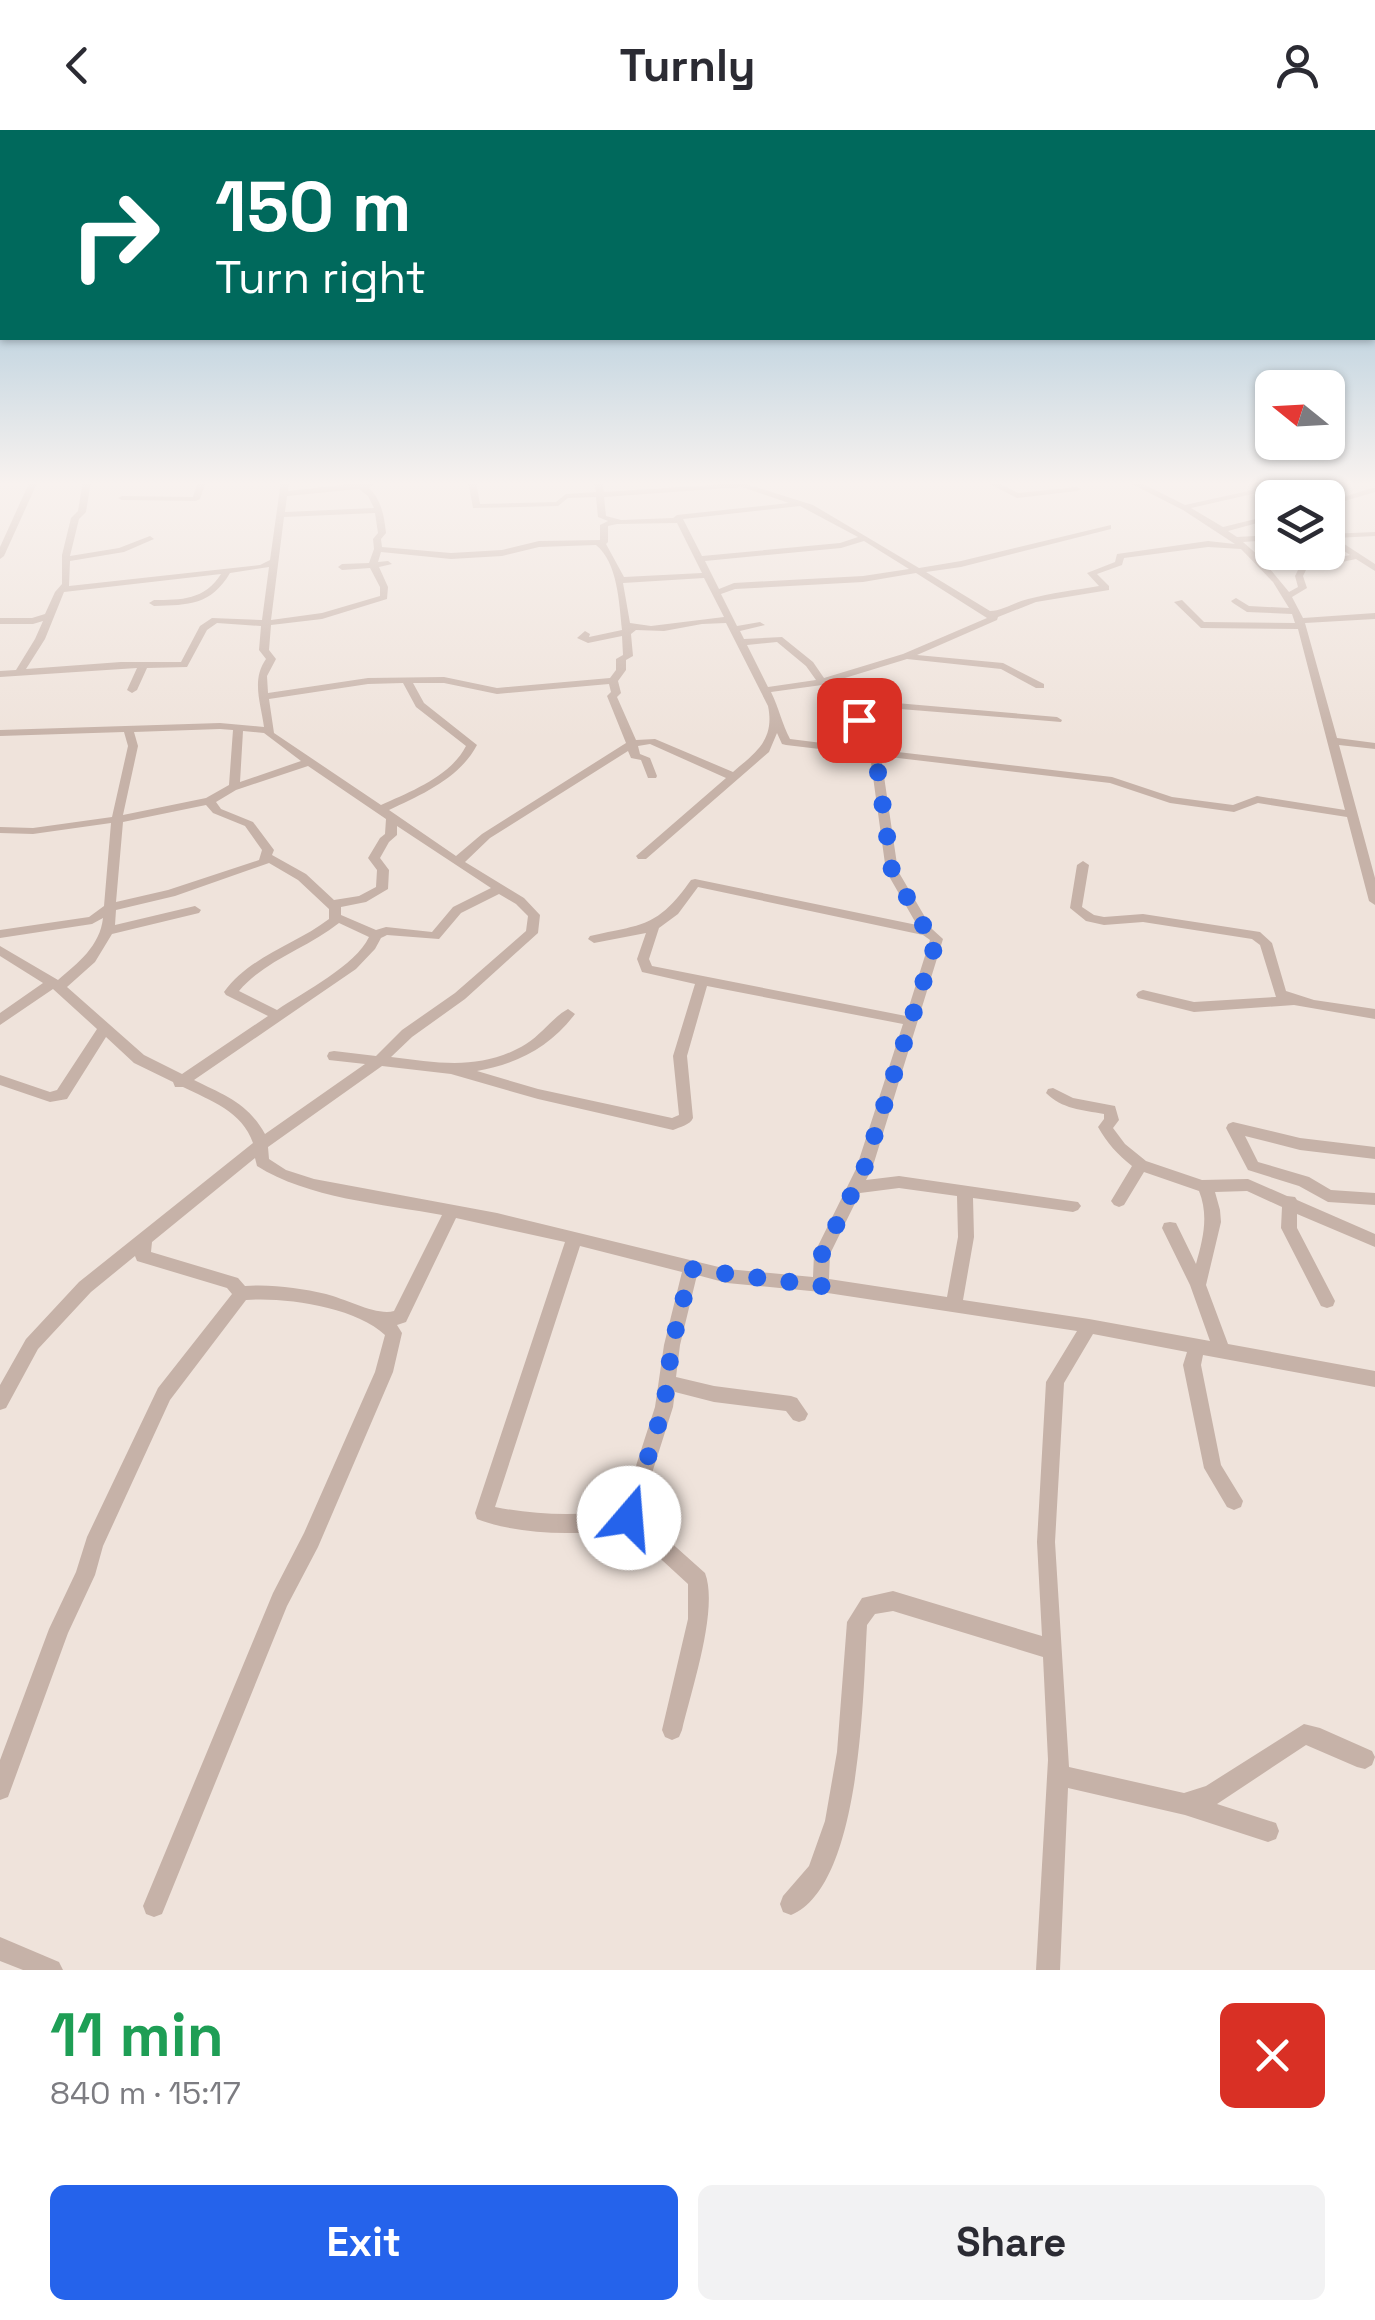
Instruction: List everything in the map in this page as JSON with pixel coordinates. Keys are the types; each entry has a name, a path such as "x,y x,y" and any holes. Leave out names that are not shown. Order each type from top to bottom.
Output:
{"street":[{"path":"19,673 40,640 68,578 67,567"},
{"path":"62,590 262,567"},
{"path":"270,731 263,667 271,659 264,650 272,567"},
{"path":"0,674 184,665 204,628 215,620 247,626 269,624 384,597 374,567"},
{"path":"264,697 352,682 444,680 497,692 613,681 621,670 621,659 628,656 630,629 613,567"},
{"path":"702,567 768,690 786,742"},
{"path":"768,690 822,682 906,656 994,618 912,567"},
{"path":"716,593 734,586 863,579 940,567"},
{"path":"990,614 1030,604 1047,595 1106,588 1091,572 1107,567"},
{"path":"1266,567 1289,595 1299,619 1375,901"},
{"path":"1289,595 1303,588 1299,576 1308,567"},
{"path":"154,602 190,604 199,600 220,586 226,573 222,570"},
{"path":"618,578 707,575"},
{"path":"1236,601 1247,609 1299,619"},
{"path":"1179,602 1200,625 1375,616"},
{"path":"0,622 50,616"},
{"path":"584,634 582,638 588,640 630,629 760,624"},
{"path":"744,642 779,639 810,664 822,682"},
{"path":"906,656 1003,666 1040,686"},
{"path":"132,690 143,666"},
{"path":"388,812 470,754 472,745 420,705 407,681"},
{"path":"613,681 616,692 612,696 635,756 645,758 652,776"},
{"path":"927,932 892,871 871,750 853,710 861,703 1056,720"},
{"path":"764,750 776,721"},
{"path":"0,1020 90,958 108,931 118,820 132,746 128,728"},
{"path":"0,733 128,728 270,731 457,862 520,901 534,915 532,933 496,960 486,974 392,1044 380,1061 263,1143 85,1286 32,1344 0,1402"},
{"path":"234,788 238,728"},
{"path":"457,862 501,826 632,744 651,741 732,776"},
{"path":"642,856 764,750 786,742 1112,780 1170,800 1234,809 1258,799 1350,814"},
{"path":"1332,742 1375,746"},
{"path":"292,767 296,752"},
{"path":"0,830 33,831 118,820 209,801 310,761"},
{"path":"0,934 92,920 109,908 264,862 268,850 249,824 217,811 209,801"},
{"path":"276,1016 231,992 257,969 320,933 333,911 382,889 383,870 374,858 384,840 392,835 388,812"},
{"path":"266,856 302,876 333,911 376,935"},
{"path":"1083,865 1076,908 1090,918 1143,918 1256,935 1266,943 1280,994 1292,1002"},
{"path":"822,1286 822,1254 857,1187 937,939 927,932 695,883 681,904 654,929 643,959 647,969 669,977 910,1021"},
{"path":"180,1084 351,966 371,946 376,935 386,931 435,936 457,910 499,889"},
{"path":"108,931 195,910"},
{"path":"594,939 654,929"},
{"path":"0,950 56,985 139,1060 180,1084 237,1108 249,1119 263,1143 262,1162 292,1178 452,1211 691,1269 1089,1326 1375,1379"},
{"path":"334,1056 451,1069 556,1099 673,1124 686,1118 680,1056 702,981"},
{"path":"1143,994 1194,1007 1292,1002 1355,1007 1375,1014"},
{"path":"451,1069 508,1060 540,1044 568,1014"},
{"path":"0,1080 50,1097 62,1095 104,1028"},
{"path":"1053,1093 1070,1103 1110,1110 1112,1120 1105,1127 1120,1148 1142,1165 1204,1186 1248,1185 1375,1240"},
{"path":"1375,1153 1300,1144 1234,1128 1253,1166 1304,1181 1328,1196 1375,1199"},
{"path":"1120,1202 1142,1165"},
{"path":"857,1187 898,1182 1073,1206"},
{"path":"1198,1285 1212,1250 1214,1202 1204,1186"},
{"path":"954,1305 966,1237 966,1192"},
{"path":"1290,1202 1290,1228 1328,1301"},
{"path":"154,1906 280,1600 311,1540 384,1372 393,1324 452,1211"},
{"path":"1170,1228 1198,1285 1222,1350"},
{"path":"574,1239 484,1514 501,1520 612,1524 629,1518"},
{"path":"144,1240 143,1256 232,1283 242,1293"},
{"path":"629,1518 668,1382 672,1345 691,1269"},
{"path":"0,1789 94,1544 164,1394 242,1293 257,1290 326,1301 393,1324"},
{"path":"1048,1970 1058,1775 1046,1542 1055,1382 1089,1326"},
{"path":"1197,1346 1192,1364 1213,1468 1234,1501"},
{"path":"668,1382 701,1396 791,1404 799,1414"},
{"path":"629,1518 646,1538 674,1555 698,1580 698,1619 672,1730"},
{"path":"792,1904 817,1874 828,1844 846,1762 857,1622 869,1605 894,1601 1052,1648"},
{"path":"1184,1804 1212,1795 1304,1734 1321,1736 1352,1756 1366,1758"},
{"path":"1058,1775 1184,1804 1268,1831"},
{"path":"0,1950 51,1970"}],"route":[{"path":"629,1518 664,1406 672,1345 691,1269 822,1286 822,1254 864,1169 930,969 937,939 927,932 892,871 875,751 867,750 859,720"}]}
